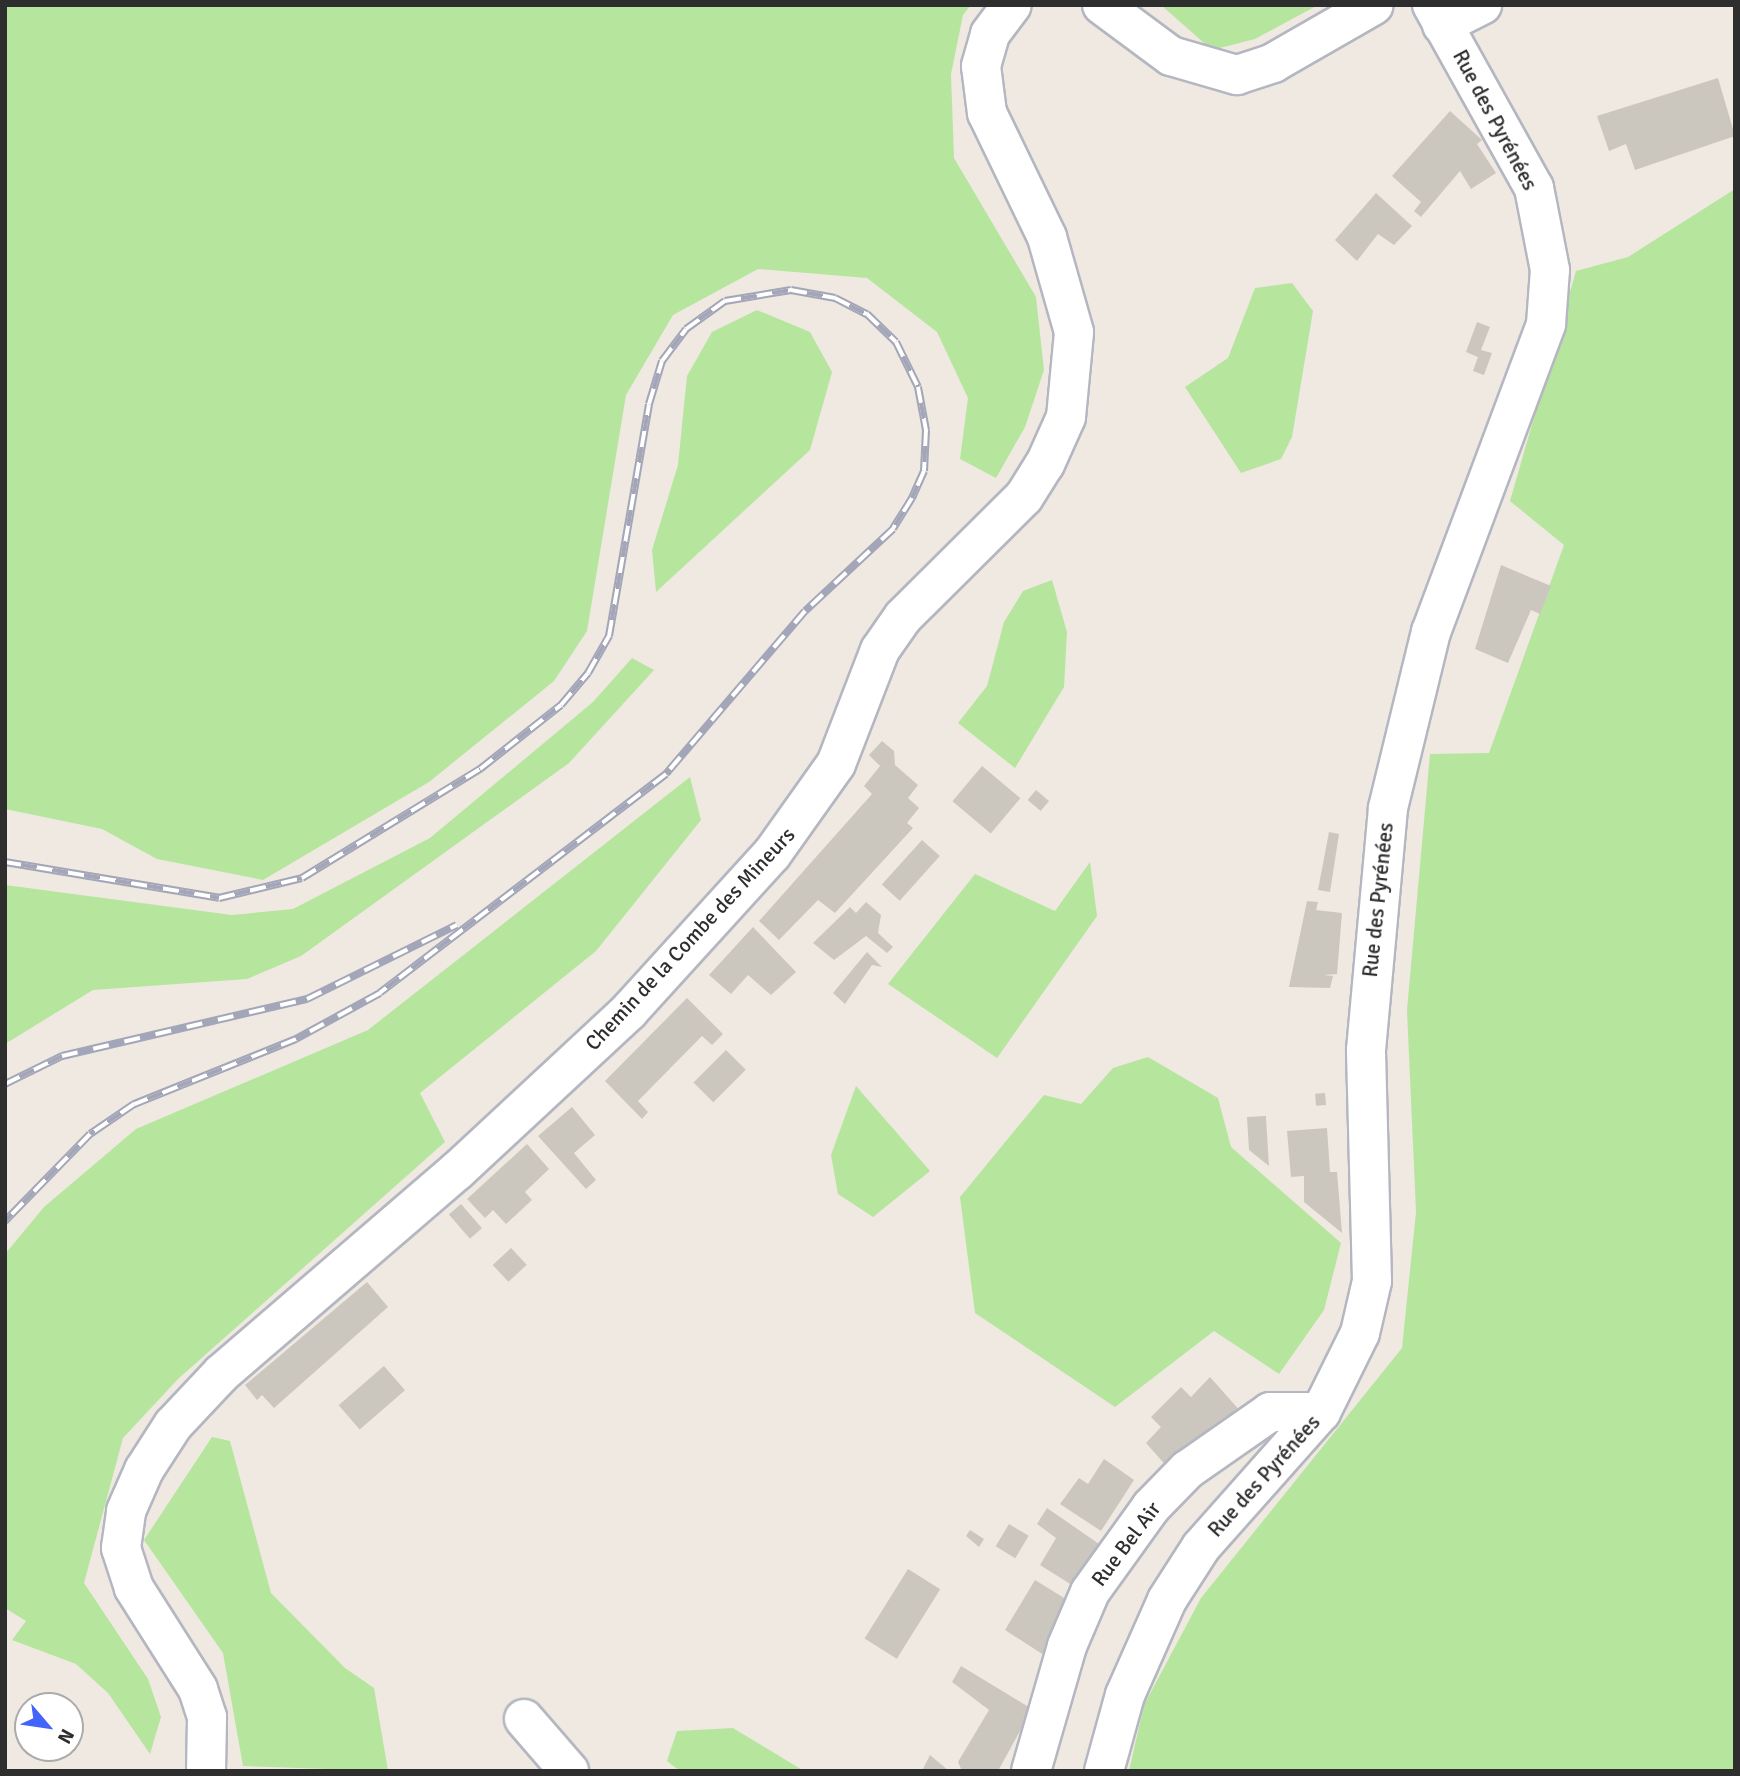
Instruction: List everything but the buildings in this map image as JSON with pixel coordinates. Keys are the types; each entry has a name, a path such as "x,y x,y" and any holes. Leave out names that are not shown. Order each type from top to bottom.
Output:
{"street":[{"name":"Chemin de la Combe des Mineurs","path":"206,1771 207,1717 198,1689 134,1588 121,1548 126,1511 144,1470 173,1425 222,1373 457,1171 629,1011 772,854 836,764 880,650 903,617 1024,497 1045,464 1066,417 1074,332 1047,237 987,113 981,66 990,34 1012,5"},
{"path":"1102,5 1171,55 1237,75 1273,63 1374,5"},
{"path":"1437,15 1482,5"},
{"name":"Rue des Pyrénées","path":"1104,1771 1125,1695 1167,1600 1201,1547 1321,1412 1360,1333 1373,1282 1368,1013 1398,750 1431,632 1507,439 1547,310 1550,270 1534,188 1437,15"},
{"name":"Rue Bel Air","path":"1031,1771 1067,1647 1090,1592 1151,1507 1187,1470 1261,1417 1297,1409 1321,1412"},
{"path":"524,1719 569,1771"}],"green space":[{"path":"5,5 971,5 963,15 951,74 954,158 1036,297 1044,370 1025,427 996,478 960,459 968,398 937,332 867,278 758,269 673,315 626,395 587,631 554,681 429,782 263,880 157,859 102,829 5,809"},
{"path":"1161,5 1318,5 1255,39 1212,50"},
{"path":"1735,189 1735,1771 1129,1771 1144,1705 1201,1598 1402,1348 1416,1212 1407,1010 1430,754 1489,753 1564,545 1510,501 1576,271 1628,257"},
{"path":"1292,283 1313,311 1292,437 1281,459 1241,473 1185,387 1228,358 1255,288"},
{"path":"757,310 810,332 832,372 810,450 656,592 652,550 678,465 687,376 712,332"},
{"path":"1052,580 1067,632 1064,687 1015,768 958,723 987,686 1004,622 1023,591"},
{"path":"632,658 654,670 569,763 301,956 247,979 93,990 5,1044 5,885 232,915 293,909 430,838 593,702"},
{"path":"690,777 701,820 596,951 420,1093 445,1142 178,1379 123,1438 84,1583 148,1679 161,1717 150,1754 108,1693 76,1664 12,1640 26,1621 5,1608 5,1254 44,1207 136,1129 368,1030"},
{"path":"1090,862 1097,916 997,1058 888,984 975,874 1055,911"},
{"path":"1148,1057 1218,1098 1231,1147 1341,1243 1324,1310 1279,1374 1214,1331 1115,1407 975,1313 960,1197 1044,1095 1081,1104 1113,1068"},
{"path":"856,1086 930,1171 873,1217 838,1194 831,1155"},
{"path":"212,1437 230,1441 271,1593 345,1668 374,1688 388,1771 243,1766 223,1653 144,1540"},
{"path":"733,1728 804,1771 680,1771 667,1761 677,1731"}],"railway":[{"path":"5,862 219,898 302,878 480,769 561,705 588,673 609,636 649,404 662,361 686,329 725,301 791,290 835,298 867,314 896,342 918,387 926,430 924,471 912,498 893,529 805,611 666,774 380,993 296,1039 134,1104 90,1134 5,1221"},
{"path":"5,1084 62,1056 307,999 457,925"}]}
